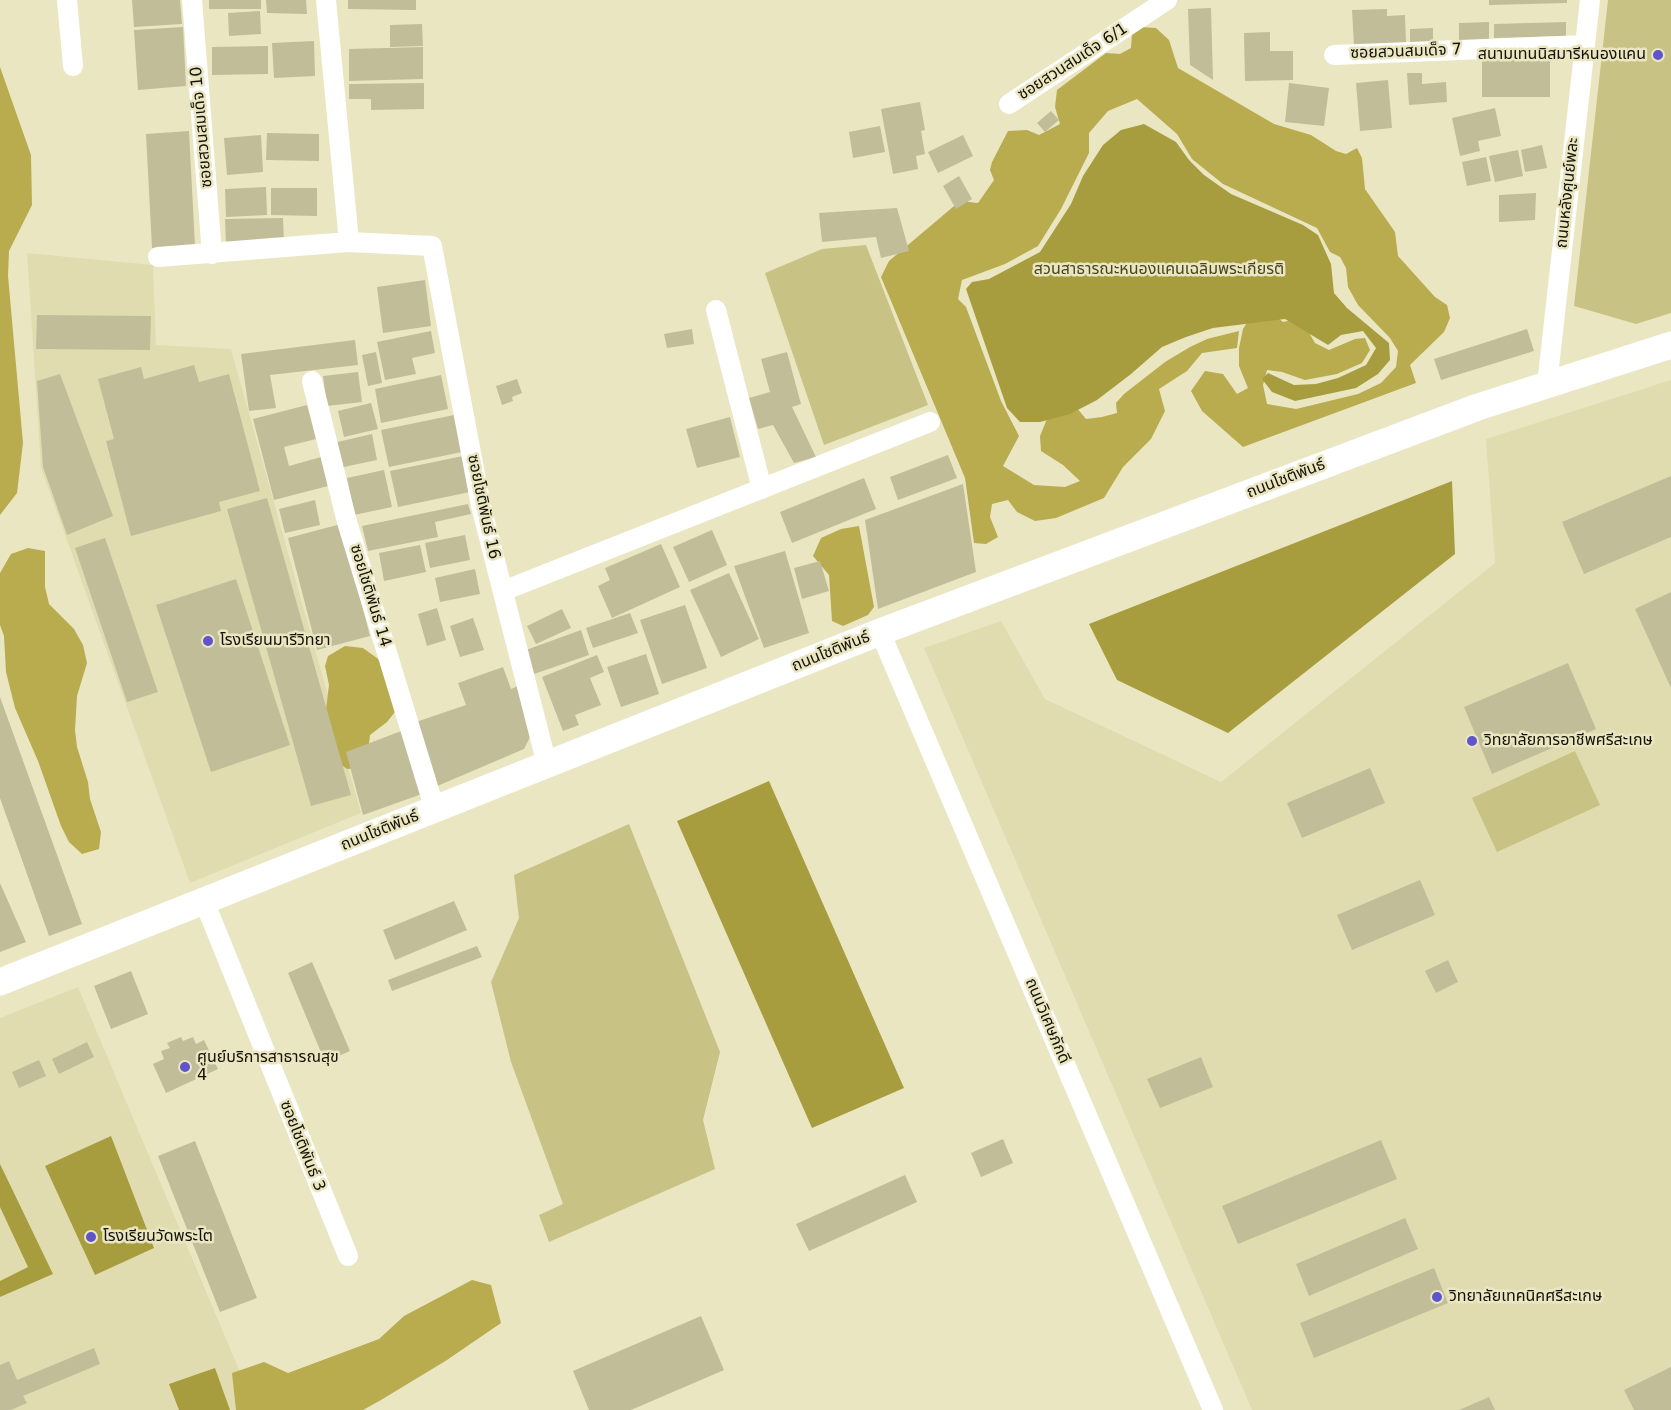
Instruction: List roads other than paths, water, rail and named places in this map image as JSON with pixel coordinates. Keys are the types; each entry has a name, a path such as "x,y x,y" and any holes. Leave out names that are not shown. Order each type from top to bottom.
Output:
{"street":[{"path":"67,0 73,66"},
{"name":"ซอยสวนสมเด็จ 10","path":"192,0 212,254"},
{"path":"158,257 348,242 326,0"},
{"name":"ซอยสวนสมเด็จ 6/1","path":"1009,104 1167,0"},
{"name":"ถนนหลังศูนย์พละ","path":"1546,385 1590,0"},
{"name":"ซอยสวนสมเด็จ 7","path":"1334,55 1585,45"},
{"name":"ซอยโชติพันธ์ 16","path":"348,242 432,246 481,507 547,765"},
{"path":"716,310 762,489"},
{"name":"ถนนโชติพันธ์","path":"0,982 880,633 1478,407 1671,345"},
{"name":"ซอยโชติพันธ์ 14","path":"312,381 347,522 435,810"},
{"path":"503,591 930,422"},
{"name":"ถนนวิเศษภักดี","path":"880,633 1213,1410"},
{"name":"ซอยโชติพันธ์ 3","path":"204,901 348,1256"}],"place":[{"name":"สนามเทนนิสมารีหนองแคน","path":"1658,55"},
{"name":"โรงเรียนมารีวิทยา","path":"208,641"},
{"name":"วิทยาลัยการอาชีพศรีสะเกษ","path":"1472,741"},
{"name":"ศูนย์บริการสาธารณสุข 4","path":"185,1067"},
{"name":"โรงเรียนวัดพระโต","path":"91,1237"},
{"name":"วิทยาลัยเทคนิคศรีสะเกษ","path":"1437,1297"}],"park label":[{"name":"สวนสาธารณะหนองแคนเฉลิมพระเกียรติ","path":"1159,270"}]}
